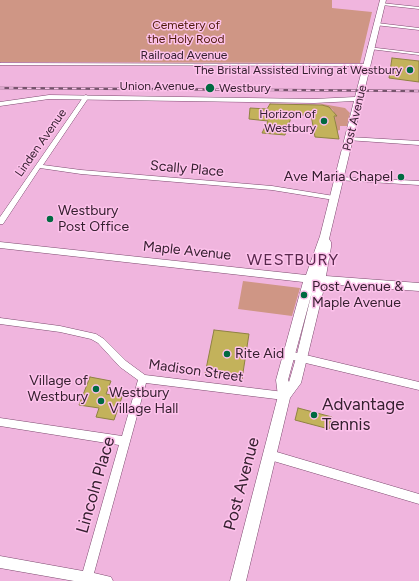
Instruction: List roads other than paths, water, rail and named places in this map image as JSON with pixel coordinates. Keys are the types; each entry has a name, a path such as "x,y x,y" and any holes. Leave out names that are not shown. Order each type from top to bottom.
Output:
{"main road":[{"name":"Post Avenue","path":"238,581 284,396 282,380 289,354 326,247 325,236 370,48 383,2"},
{"name":"Union Avenue","path":"0,104 30,98 86,97 358,102"},
{"name":"Maple Avenue","path":"0,245 315,280 419,287"},
{"name":"Post Avenue","path":"284,396 295,383 302,358 315,280"}],"street":[{"path":"383,2 419,8"},
{"path":"377,24 419,30"},
{"path":"370,48 419,54"},
{"name":"Railroad Avenue","path":"0,64 367,65"},
{"name":"Linden Avenue","path":"0,222 86,97"},
{"path":"349,139 419,143"},
{"name":"Scally Place","path":"38,166 81,172 272,188 334,198"},
{"path":"340,178 419,183"},
{"name":"Madison Street","path":"0,321 60,329 93,336 101,341 122,364 143,379 284,396"},
{"path":"289,354 419,386"},
{"name":"Lincoln Place","path":"87,577 143,379"},
{"path":"0,422 125,441"},
{"path":"270,456 419,499"},
{"path":"0,562 106,581"}],"railway":[{"path":"0,88 419,91"}],"place":[{"name":"The Bristal Assisted Living at Westbury","path":"410,70"},
{"name":"Westbury","path":"210,88"},
{"name":"Horizon of Westbury","path":"324,121"},
{"name":"Ave Maria Chapel","path":"401,177"},
{"name":"Westbury Post Office","path":"50,219"},
{"name":"Post Avenue & Maple Avenue","path":"304,295"},
{"name":"Rite Aid","path":"227,354"},
{"name":"Village of Westbury","path":"96,389"},
{"name":"Westbury Village Hall","path":"101,401"},
{"name":"Advantage Tennis","path":"314,415"}],"district":[{"name":"WESTBURY","path":"293,260"}],"park label":[{"name":"Cemetery of the Holy Rood","path":"186,32"}]}
